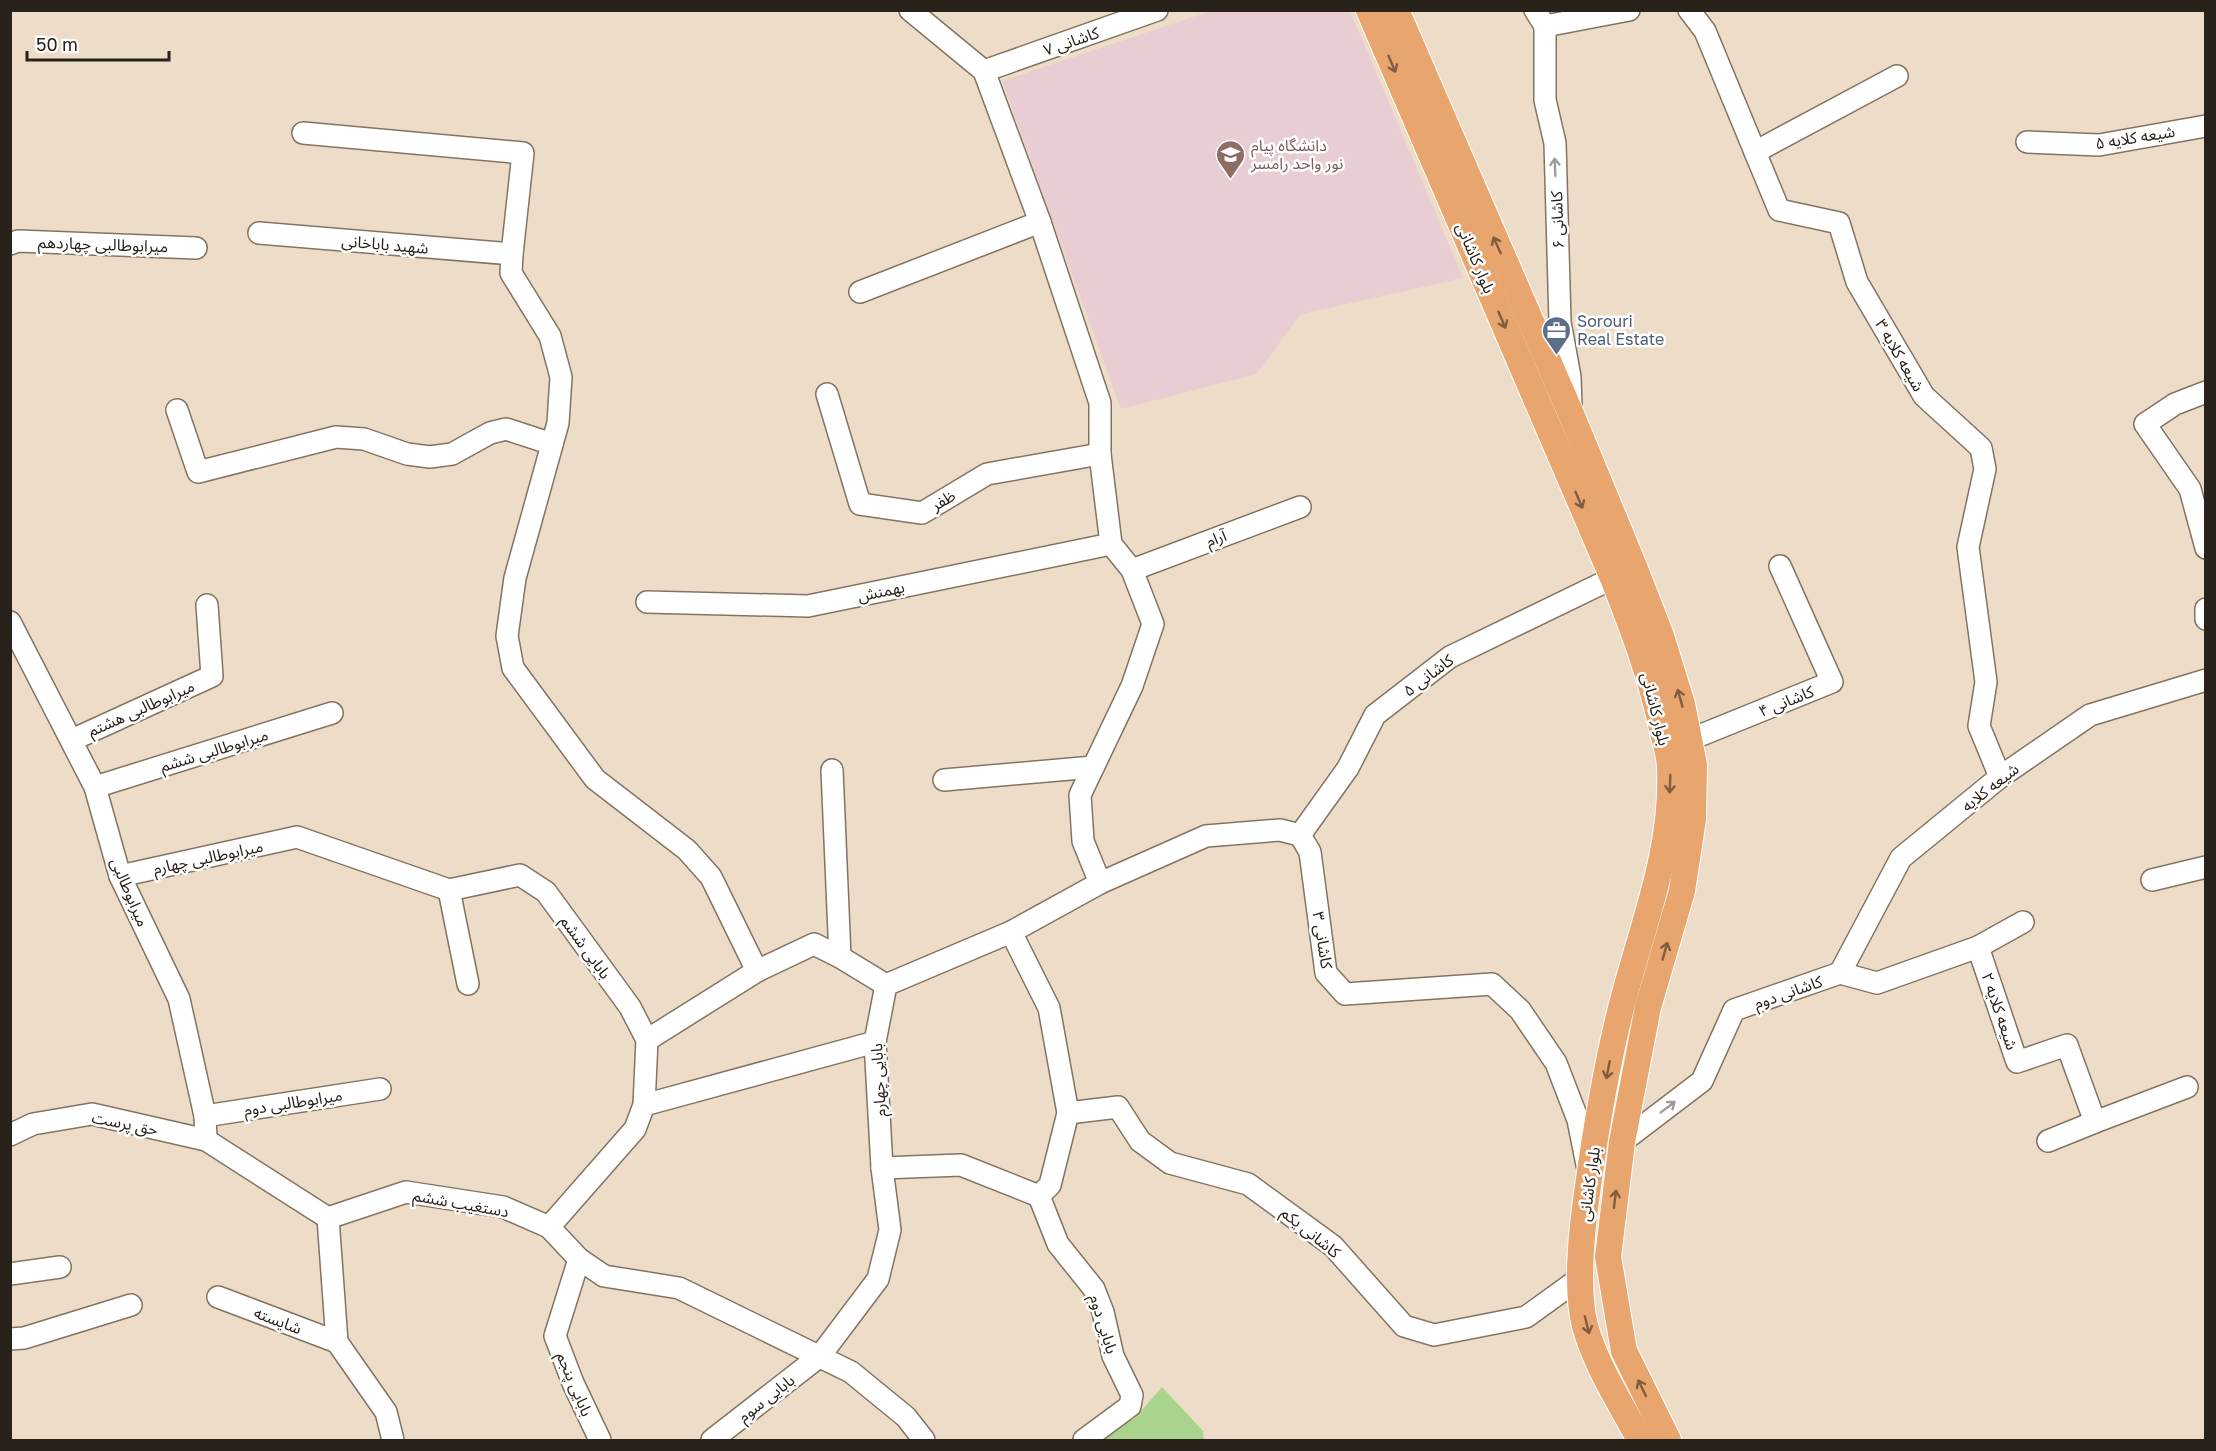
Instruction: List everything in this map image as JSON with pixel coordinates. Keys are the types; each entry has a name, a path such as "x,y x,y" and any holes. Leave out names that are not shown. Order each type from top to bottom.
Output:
{"main road":[{"name":"بلوار کاشانی","path":"1369,10 1613,578 1638,643 1659,711 1670,767 1669,826 1657,882 1620,1012 1582,1221 1580,1278 1585,1325 1600,1364 1637,1434"},
{"name":"بلوار کاشانی","path":"1396,10 1571,414 1661,636 1682,705 1695,765 1693,819 1682,891 1648,1008 1622,1142 1608,1257 1624,1351 1668,1440"},
{"path":"1637,1434 1639,1430 1649,1429 1656,1417"}],"street":[{"path":"910,10 984,71 1040,222 1100,403 1100,454 1111,544 1132,570 1153,624 1132,686 1080,795 1083,841 1100,883"},
{"name":"کاشانی ۷","path":"984,71 1157,10"},
{"path":"1540,18 1629,10"},
{"name":"شیعه کلایه ۳","path":"1689,10 1705,31 1779,210 1839,223 1857,282 1924,396 1981,448 1985,469 1968,547 1986,682 1978,726 2001,777"},
{"name":"کاشانی ۶","path":"1540,18 1545,100 1555,143 1560,322 1570,377 1571,414"},
{"path":"1755,152 1897,76"},
{"name":"شیعه کلایه ۵","path":"2027,142 2099,145 2205,126"},
{"path":"303,133 523,153 511,273 550,336 561,377 558,423 515,578 507,636 513,668 595,779 687,850 711,877 757,971"},
{"path":"860,292 1040,222"},
{"name":"شهید باباخانی","path":"259,233 512,254"},
{"name":"میرابوطالبی چهاردهم","path":"10,244 18,241 196,248"},
{"path":"2205,392 2175,404 2145,424 2190,489 2205,548"},
{"name":"ظفر","path":"828,394 860,504 922,513 987,474 1100,454"},
{"path":"177,410 198,472 336,437 364,439 407,454 430,458 452,454 490,433 506,429 552,444"},
{"name":"آرام","path":"1132,570 1300,507"},
{"name":"بهمنش","path":"647,602 808,606 1111,544"},
{"name":"کاشانی ۴","path":"1689,740 1832,682 1780,566"},
{"name":"کاشانی ۵","path":"1300,835 1347,768 1375,715 1450,657 1613,578"},
{"name":"میرابوطالبی هشتم","path":"72,740 212,676 207,605"},
{"path":"2205,609 2205,619"},
{"name":"میرابوطالبی","path":"10,622 95,787 120,876 179,999 205,1116 206,1140"},
{"name":"شیعه کلایه","path":"1840,974 1901,858 2001,777 2091,715 2205,680"},
{"name":"میرابوطالبی ششم","path":"95,787 332,713"},
{"path":"944,780 1093,767"},
{"path":"832,770 840,957"},
{"path":"647,1040 757,971 814,944 886,985 1011,932 1100,883 1206,836 1281,830 1300,835"},
{"name":"کاشانی ۳","path":"1300,835 1310,852 1326,973 1344,994 1492,984 1520,1010 1556,1063 1578,1120 1589,1176"},
{"name":"میرابوطالبی چهارم","path":"120,876 297,837 449,890"},
{"path":"2152,880 2205,867"},
{"name":"بابایی ششم","path":"449,890 520,875 546,892 630,1007 647,1040 644,1105 635,1129 549,1227"},
{"path":"449,890 468,984"},
{"path":"1840,974 1877,983 1978,947 2023,921"},
{"path":"882,1168 961,1165 1039,1196 1050,1185 1068,1113 1049,1008 1011,932"},
{"name":"شیعه کلایه ۲","path":"1978,947 2017,1062 2067,1045 2095,1122"},
{"name":"کاشانی دوم","path":"1622,1142 1702,1081 1734,1010 1840,974"},
{"name":"بابایی چهارم","path":"820,1356 878,1279 890,1230 882,1168 874,1042 886,985"},
{"path":"644,1105 874,1042"},
{"path":"2048,1141 2187,1087"},
{"name":"میرابوطالبی دوم","path":"205,1116 380,1089"},
{"name":"کاشانی یکم","path":"1068,1113 1118,1107 1140,1141 1170,1163 1248,1184 1332,1246 1404,1326 1434,1335 1526,1317 1580,1278"},
{"name":"حق پرست","path":"10,1136 33,1124 92,1114 206,1140"},
{"path":"206,1140 328,1218 337,1342 386,1412 393,1440"},
{"name":"دستغیب ششم","path":"328,1218 406,1192 503,1207 549,1227 579,1259 604,1276 679,1288 851,1372 906,1417 924,1440"},
{"name":"بابایی دوم","path":"1039,1196 1058,1244 1094,1289 1103,1312 1113,1356 1132,1395 1130,1406 1084,1440"},
{"name":"بابایی پنجم","path":"579,1259 555,1336 573,1383 600,1440"},
{"path":"10,1274 60,1267"},
{"name":"شایسته","path":"218,1297 337,1342"},
{"path":"10,1339 24,1338 131,1305"},
{"name":"بابایی سوم","path":"712,1440 820,1356"}],"shaded area":[{"name":"دانشگاه پیام نور واحد رامسر","path":"1211,11 1350,11 1463,278 1301,314 1256,374 1121,409 1002,81"}],"green space":[{"path":"1162,1387 1203,1431 1204,1440 1097,1440 1134,1419"}],"place":[{"name":"دانشگاه پیام نور واحد رامسر","path":"1230,180"},
{"name":"Sorouri Real Estate","path":"1556,356"}]}
